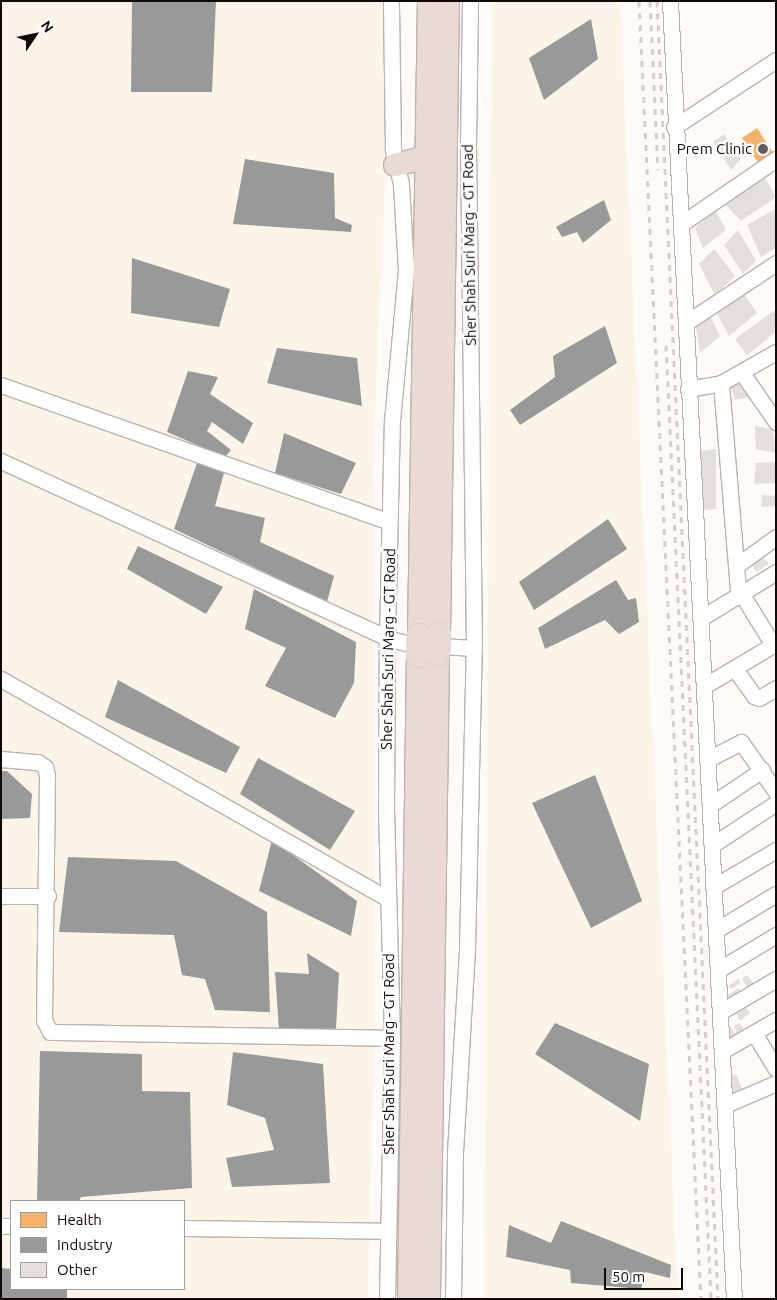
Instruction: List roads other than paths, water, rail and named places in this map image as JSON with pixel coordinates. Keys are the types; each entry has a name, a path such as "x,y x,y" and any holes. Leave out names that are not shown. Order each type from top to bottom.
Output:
{"highway":[{"name":"Sher Shah Suri Marg - GT Road","path":"429,1 426,157 429,645 429,1299"},
{"name":"Sher Shah Suri Marg - GT Road","path":"409,1299 448,1"},
{"path":"395,165 426,157"}],"street":[{"name":"Sher Shah Suri Marg - GT Road","path":"387,1299 392,1038 388,899 387,638 392,421 406,269 402,184 395,165 391,90 391,1"},
{"name":"Sher Shah Suri Marg - GT Road","path":"453,1299 455,1152 466,948 474,648 468,146 470,1"},
{"path":"670,1 674,127 687,322 688,389 734,1299"},
{"path":"674,127 776,60"},
{"path":"681,224 776,159"},
{"path":"687,322 776,263"},
{"path":"688,389 721,383 742,373 776,352"},
{"path":"742,373 776,422"},
{"path":"704,686 774,644 740,594 721,383"},
{"path":"1,385 390,522"},
{"path":"1,461 387,638 408,644 474,648"},
{"path":"736,566 776,537"},
{"path":"701,618 776,572"},
{"path":"734,668 754,696 759,698 776,688"},
{"path":"1,680 388,899"},
{"path":"708,759 741,742 776,792"},
{"path":"1,759 27,759 45,767 48,896 44,1020 50,1032 392,1038"},
{"path":"710,805 762,770"},
{"path":"712,845 776,803"},
{"path":"713,887 776,850"},
{"path":"716,930 776,894"},
{"path":"1,896 48,896"},
{"path":"718,970 776,935"},
{"path":"720,1012 776,979"},
{"path":"722,1051 776,1020"},
{"path":"754,1033 776,1069"},
{"path":"725,1105 776,1083"},
{"path":"185,1228 387,1231"}],"railway":[{"path":"639,1 701,1299"},
{"path":"650,1 658,170"},
{"path":"657,1 718,1299"},
{"path":"666,345 711,1299"}],"place":[{"name":"Prem Clinic","path":"763,149"}]}
